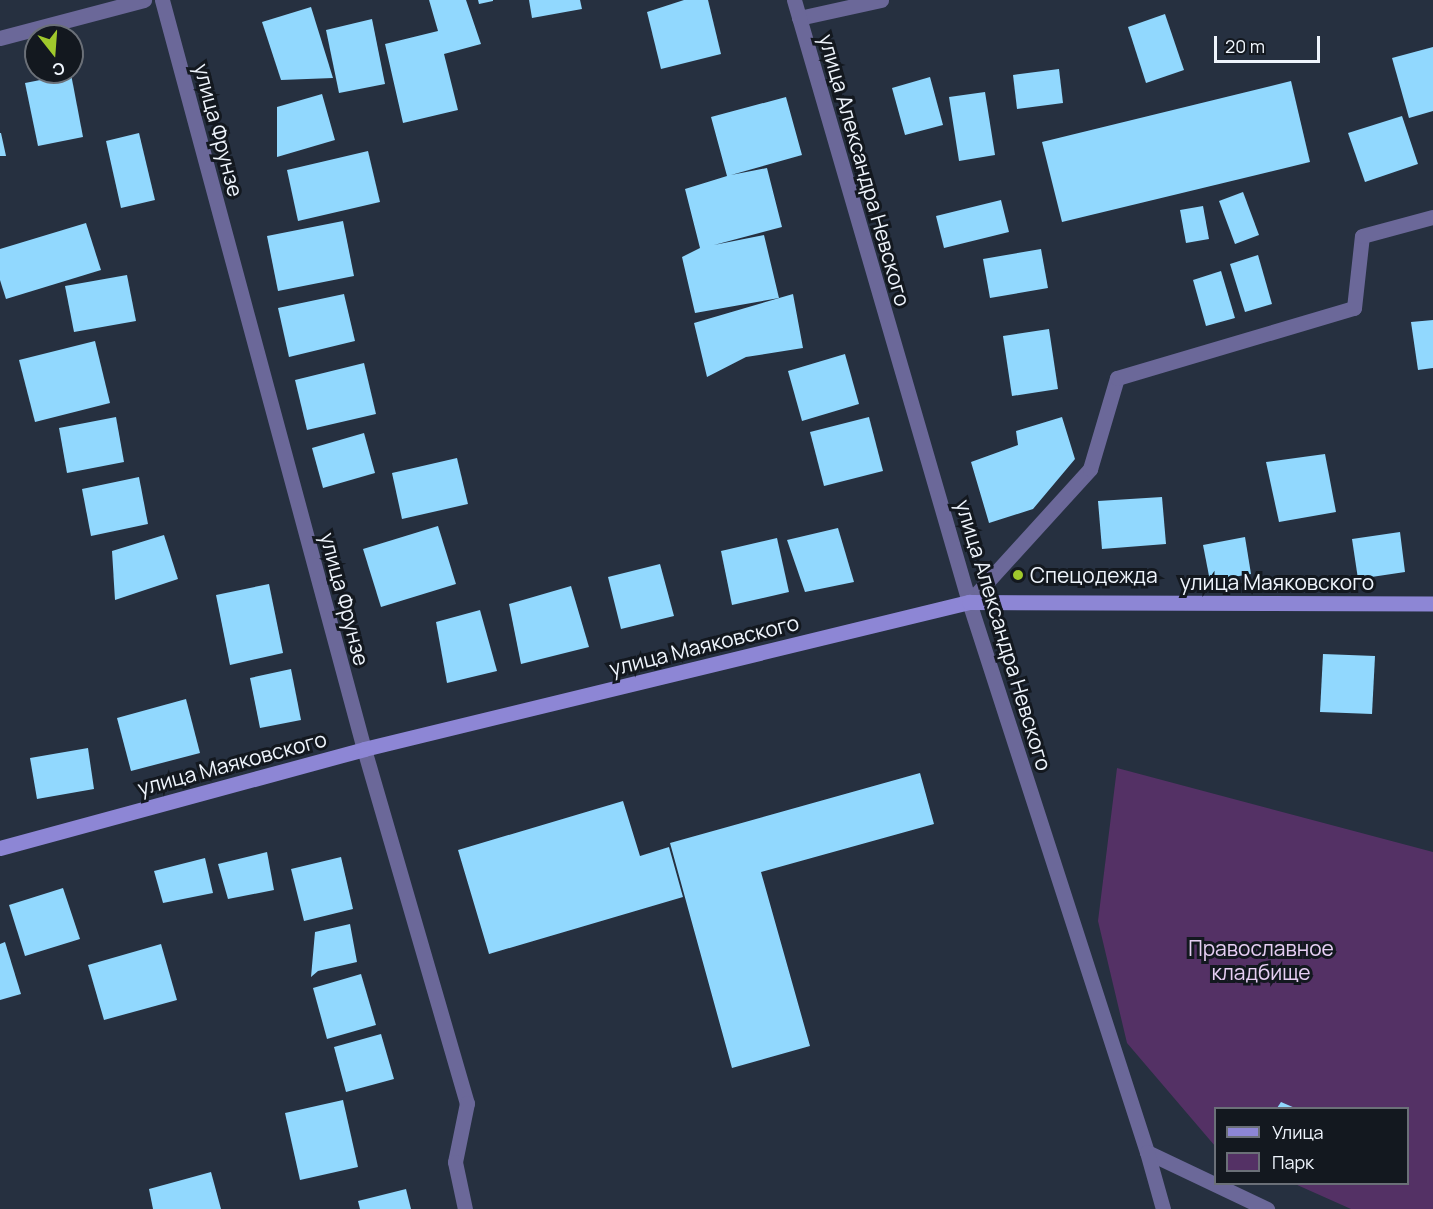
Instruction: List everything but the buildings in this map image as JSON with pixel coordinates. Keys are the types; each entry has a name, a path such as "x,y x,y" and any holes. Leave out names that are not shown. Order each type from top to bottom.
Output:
{"street":[{"path":"0,38 144,0"},
{"name":"улица Фрунзе","path":"162,0 364,749 467,1103 455,1162 465,1209"},
{"name":"улица Александра Невского","path":"794,0 969,602 1147,1152 1163,1209"},
{"path":"799,18 881,0"},
{"path":"969,602 1090,469 1117,378 1354,308 1362,236 1433,217"},
{"name":"улица Маяковского","path":"0,848 364,749 969,602 1433,604"},
{"path":"1147,1152 1214,1184"},
{"path":"1216,1185 1267,1209"}],"green space":[{"name":"Православное кладбище","path":"1117,768 1433,852 1433,1209 1351,1209 1297,1185 1409,1185 1409,1107 1214,1107 1214,1145 1127,1043 1098,921"}],"place":[{"name":"Спецодежда","path":"1018,575"}]}
